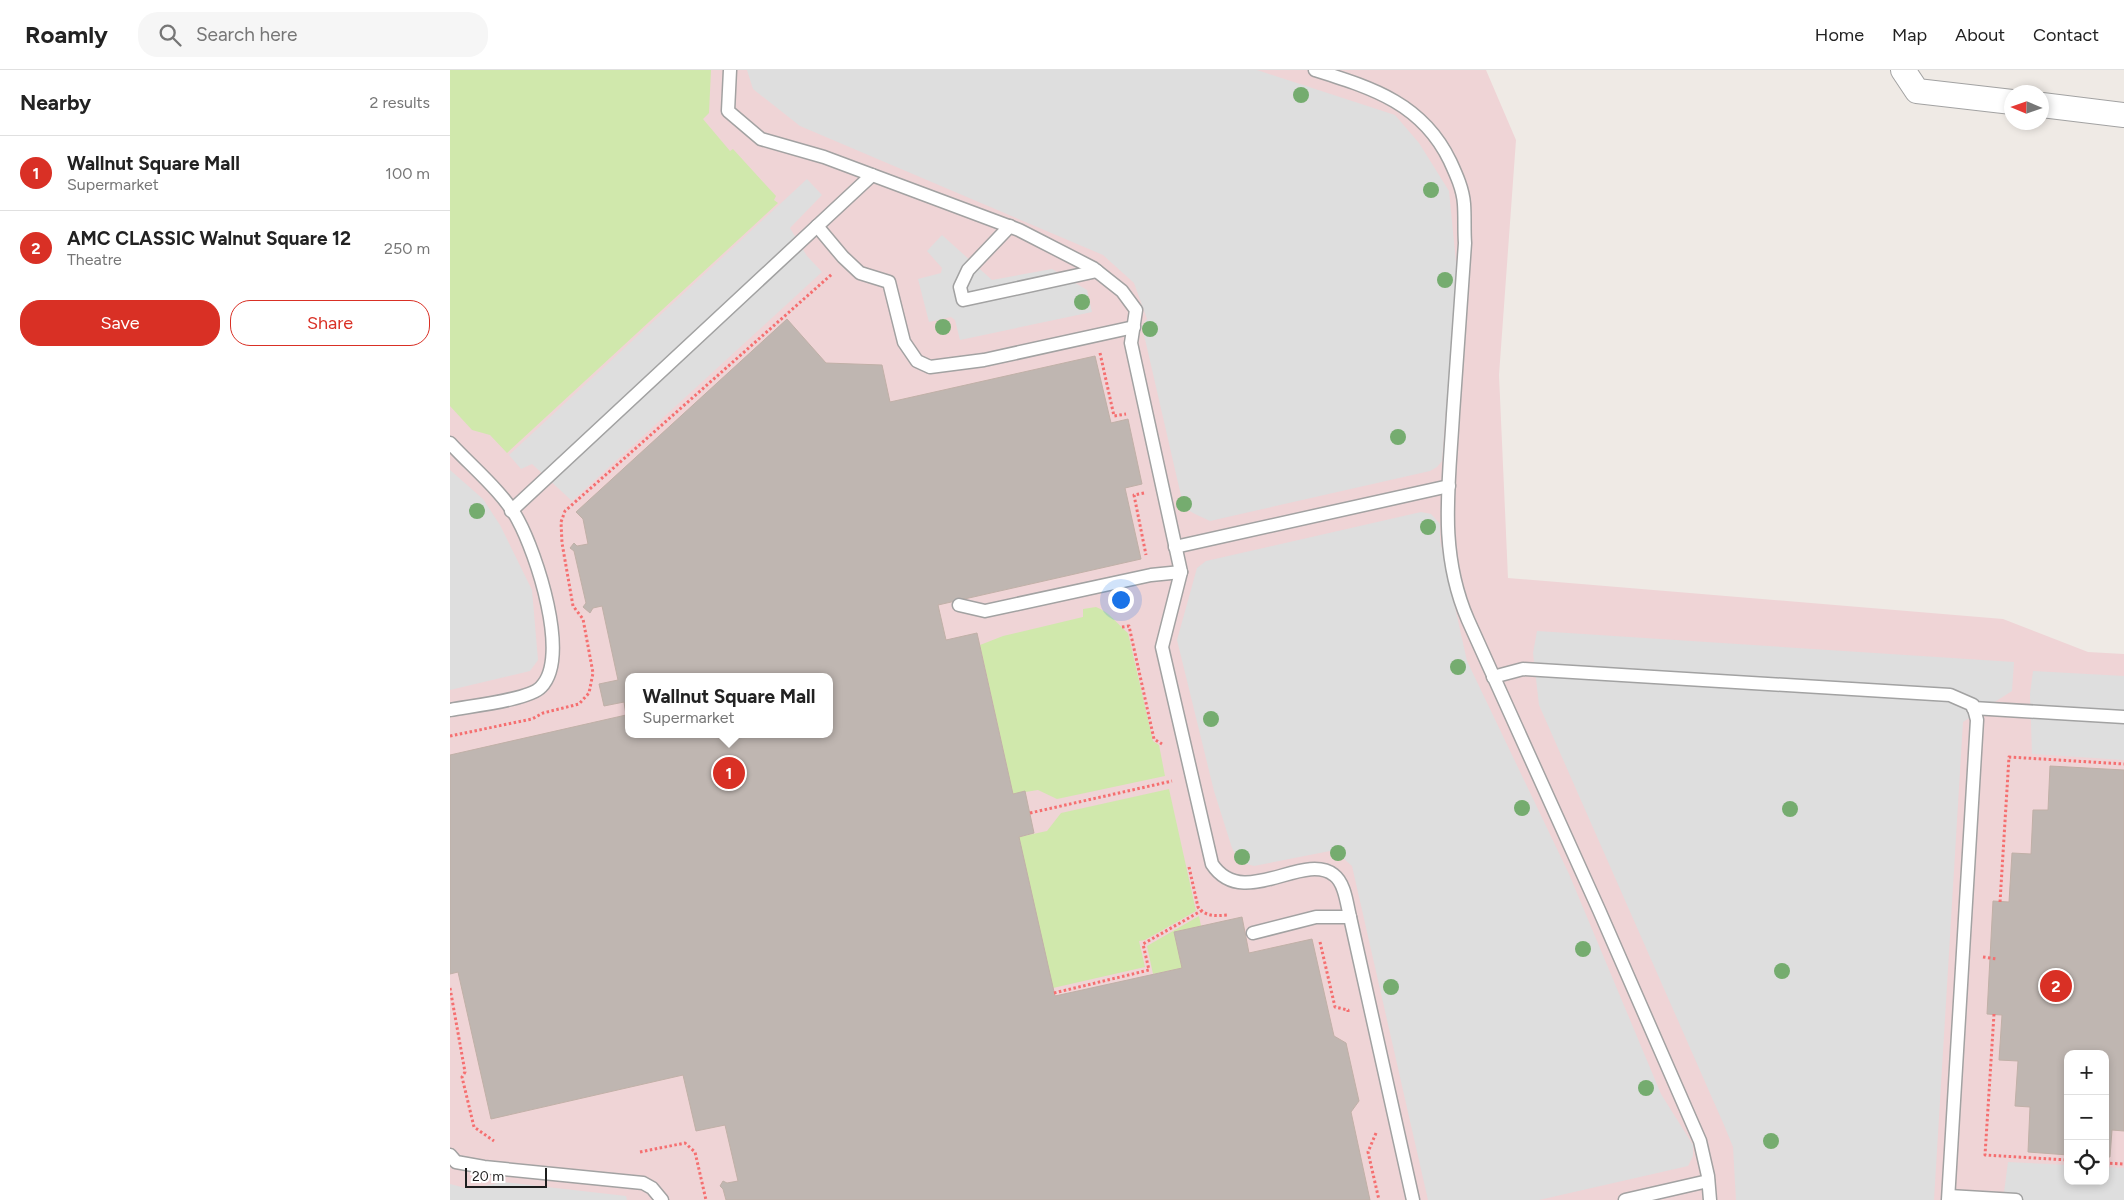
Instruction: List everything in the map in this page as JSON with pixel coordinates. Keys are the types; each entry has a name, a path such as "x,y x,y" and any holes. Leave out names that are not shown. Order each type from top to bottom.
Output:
{"street":[{"path":"1903,70 1917,91 2004,101"},
{"path":"2049,106 2124,115"}],"lane":[{"path":"730,70 728,111 761,139 824,158 1010,226 1097,271 1122,291 1136,310 1131,343 1181,572 1162,647 1212,864 1218,873 1239,883 1310,870 1325,871 1334,875 1341,885 1350,917 1413,1200"},
{"path":"1315,70 1373,89 1406,108 1425,125 1441,145 1458,179 1464,204 1465,242 1449,486 1449,555 1461,603 1700,1141 1710,1200"},
{"path":"511,511 872,175"},
{"path":"817,226 860,273 890,282 904,342 917,361 930,367 984,360 1134,326"},
{"path":"1010,226 968,270 960,287 963,300 1097,271"},
{"path":"450,443 518,519 537,563 554,636 554,653 543,686 531,695 450,710"},
{"path":"1175,547 1449,486"},
{"path":"959,605 986,611 1151,575 1181,572"},
{"path":"1493,677 1523,669 1950,695 1964,700 1973,708 1977,720 1949,1198 2016,1200"},
{"path":"1973,708 2124,717"},
{"path":"1253,933 1316,917 1350,917"},
{"path":"450,1155 456,1162 484,1167 643,1183 652,1188 662,1200"},
{"path":"1625,1200 1708,1181"}],"path":[{"path":"450,736 532,719 543,713 579,704 589,693 594,673 584,619 573,606 562,536 561,522 565,511 847,261"},
{"path":"1099,352 1114,416 1130,414"},
{"path":"1146,492 1134,495 1146,556"},
{"path":"1122,627 1129,626 1154,739 1162,743 1164,753"},
{"path":"2000,902 2009,757 2124,764"},
{"path":"1168,772 1172,791"},
{"path":"1030,813 1192,776"},
{"path":"1188,859 1198,907 1207,915 1227,915"},
{"path":"1054,993 1149,970 1143,944 1202,911"},
{"path":"1320,942 1335,1007 1348,1010 1350,1019"},
{"path":"450,988 465,1072 462,1077 474,1127 494,1141"},
{"path":"1994,1014 1985,1155 2064,1160"},
{"path":"1374,1123 1376,1133 1368,1152 1378,1200"},
{"path":"640,1152 685,1143 695,1152 706,1200"},
{"path":"2109,1163 2124,1164"}],"shaded area":[{"path":"450,70 1486,70 1516,140 1499,375 1508,578 2003,619 2088,652 2124,654 2124,1200 450,1200"},
{"path":"747,70 1257,70 1395,115 1419,143 1449,191 1457,272 1442,461 1430,471 1210,521 1195,514 1188,510 1182,500 1142,326 1147,319 1134,283 1103,255 800,126 753,89"},
{"path":"807,179 822,195 790,228 807,256 822,272 572,501 532,464 521,469 509,455"},
{"path":"942,235 992,280 1052,269 1087,290 1092,312 960,340 955,320 951,317 929,322 918,279 941,273 942,268 927,251"},
{"path":"450,470 483,499 500,525 532,590 538,660 530,671 450,690"},
{"path":"1421,512 1431,514 1440,524 1440,540 1467,661 1569,874 1661,1094 1693,1145 1693,1156 1688,1166 1539,1200 1428,1200 1352,866 1343,858 1330,851 1254,866 1240,862 1232,848 1214,791 1177,640 1197,568 1206,561"},
{"path":"1537,631 2014,662 2012,691 1963,722 1934,1200 1736,1200 1733,1147 1539,705 1533,653"},
{"path":"2033,671 2124,676 2124,760 2032,754 2030,694"},
{"path":"2008,1162 2064,1165 2064,1185 2109,1185 2109,1167 2124,1168 2124,1200 2003,1200"},
{"path":"503,1182 626,1196 627,1200 450,1200 450,1184 469,1189"}],"green space":[{"path":"450,70 711,70 709,113 703,119 730,151 733,149 776,196 774,200 778,203 507,453 490,435 472,430 450,406"},
{"path":"1096,607 1109,615 1128,633 1153,741 1159,745 1165,776 1057,799 1038,790 1013,794 980,645 1003,636 1083,617 1083,609"},
{"path":"1169,789 1196,911 1145,940 1139,941 1145,967 1053,988 1019,837 1047,831 1061,813"},
{"path":"1199,916 1201,926 1174,932 1182,968 1153,974 1147,946"}],"building":[{"path":"787,319 826,363 882,365 890,402 1095,356 1111,423 1128,419 1142,484 1125,488 1141,559 938,605 946,640 977,633 1013,794 1025,791 1034,833 1019,837 1055,996 1182,968 1174,932 1242,917 1249,953 1312,939 1334,1036 1346,1043 1359,1101 1351,1112 1370,1200 726,1200 723,1189 720,1186 723,1181 727,1183 738,1181 725,1125 696,1131 683,1075 491,1119 458,972 450,974 450,755 625,715 625,738 833,738 833,673 625,673 625,708 624,702 604,706 599,684 618,680 602,606 593,608 590,613 583,607 586,603 574,551 570,548 574,543 577,546 588,544 583,519 576,512"},
{"path":"2050,766 2124,770 2124,1131 2112,1130 2110,1157 2109,1050 2064,1050 2064,1155 2028,1152 2030,1107 2015,1106 2018,1061 1999,1060 2002,1015 1987,1014 1993,901 2009,902 2012,853 2031,854 2033,810 2048,810"}],"place":[{"name":"Wallnut Square Mall","path":"729,773"},
{"name":"AMC CLASSIC Walnut Square 12","path":"2056,986"}]}
